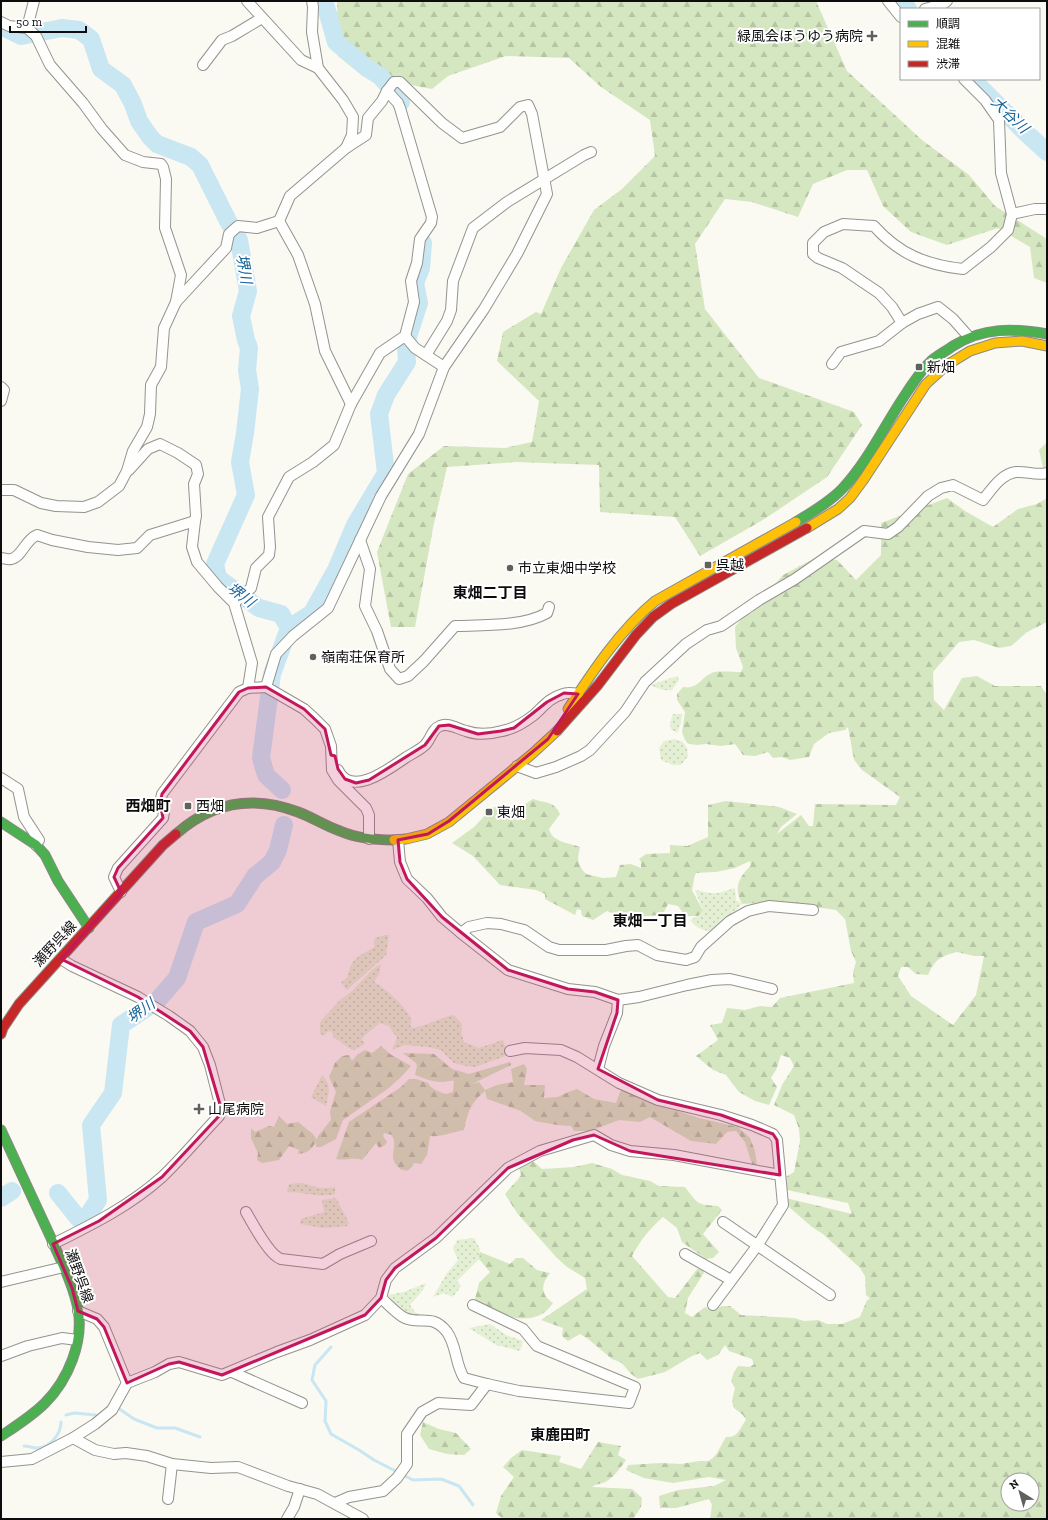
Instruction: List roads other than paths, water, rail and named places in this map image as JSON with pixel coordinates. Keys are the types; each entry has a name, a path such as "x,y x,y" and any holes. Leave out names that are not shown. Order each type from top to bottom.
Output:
{"street":[{"path":"27,28 34,1"},
{"path":"247,1 301,60 318,68 343,100 353,117 352,136 346,148"},
{"path":"312,1 314,7 312,32 318,68"},
{"path":"888,1 900,16"},
{"path":"928,8 947,1"},
{"path":"203,65 222,40 232,36 262,18"},
{"path":"1,22 9,26 27,28 36,36 50,65 125,155 143,162 161,164 166,179 165,228 181,275 176,302 164,328 161,367 152,385 150,414 147,427 133,451 127,471 119,486 98,502 84,507 56,506 41,503 14,490 1,490"},
{"path":"902,324 892,307 879,293 842,268 818,258 813,254 813,242 824,232 843,224 874,226 887,241 919,260 945,267 963,269 991,247 1008,230 1012,214 1002,173 999,120 985,100 965,80"},
{"path":"176,302 226,248 229,234 238,226 257,228 279,221 290,196 346,148 366,135 368,118 382,101 394,82 400,82 442,123 462,138 500,127 520,107 528,105 532,114 547,194 545,199 517,254 484,309 444,367 419,434 381,496 328,608 293,636 276,654 266,687"},
{"path":"234,603 251,588 256,568 269,555 270,547 268,517 289,477 313,462 334,445 351,404 380,353 405,336 414,302 411,281 416,269 420,239 431,223 432,217 400,108 398,103 387,91"},
{"path":"426,355 447,321 451,310 453,281 473,228 507,202 591,152"},
{"path":"1012,214 1035,209 1047,209"},
{"path":"279,221 298,255 315,304 325,351 351,404"},
{"path":"832,364 841,352 879,341 918,314 938,307 953,319 969,337"},
{"path":"548,739 578,694 630,624 641,612 655,601 804,517 826,502 842,488 856,470 909,388 936,356 969,337 1008,328 1047,334"},
{"path":"405,336 415,348 444,367"},
{"path":"89,928 177,831 193,819 212,809 235,804 256,802 277,805 298,812 341,831 369,839 385,841 428,834 450,821 548,739 591,694 638,633 653,617 671,604 820,521 838,509 850,498 926,384 937,372 954,358 975,348 999,342 1023,341 1047,346"},
{"path":"1,387 4,390 1,401"},
{"path":"127,471 148,449 160,444 178,453 196,465 198,474 194,484 196,516 192,547 197,562 234,603 252,663 248,688"},
{"path":"517,766 536,773 556,767 581,756 590,750 625,712 645,682 686,644 707,630 721,626 758,600 795,579 864,531 888,534 898,527 928,496 941,488 953,485 983,500 1001,479 1009,474 1016,472 1040,475 1047,473"},
{"path":"1,558 9,560 17,556 30,538 37,535 52,540 88,547 118,550 137,548 150,535 195,521"},
{"path":"360,540 370,569 365,606 377,631 390,669 399,679 408,676 421,664 455,626 504,624 537,619 547,613 549,607"},
{"path":"121,892 114,877 118,868 163,818 164,812 160,803 162,794 239,692 248,688 266,687 304,709 325,729 331,746 332,770 338,780 366,808 369,815 369,839"},
{"path":"331,755 335,756 338,769 345,779 356,782 369,780 391,768 426,745 433,732 440,726 449,724 466,732 478,734 501,732 514,728 534,715 547,702 564,693 578,694"},
{"path":"1,778 18,789 24,817 39,840 36,845"},
{"name":"瀬野呉線","path":"1,822 36,845 45,855 58,882 89,928 19,1004 1,1034"},
{"path":"398,840 400,862 407,879 427,898 442,917 478,948 508,970 565,988 595,992 618,1000 639,997 712,980 730,979 772,989"},
{"path":"461,933 469,927 487,923 501,924 524,930 549,947 560,950 606,950 628,945 638,945 657,955 686,960 695,957 701,947 730,921 748,911 769,906 813,910"},
{"path":"52,1244 98,1221 129,1202 162,1177 219,1116 221,1108 210,1065 203,1047 190,1031 138,997 72,966 61,958"},
{"path":"598,1069 604,1046 617,1013 618,1000"},
{"path":"510,1051 525,1048 561,1050 598,1069 620,1083 658,1100 752,1124 773,1134 777,1140 783,1205 757,1246 713,1305"},
{"name":"瀬野呉線","path":"1,1130 52,1244 64,1267 72,1288 78,1311 77,1340 71,1361 63,1379 50,1398 35,1412 1,1436"},
{"path":"1,1462 32,1459 73,1438 95,1424 112,1410 127,1383 169,1364 179,1362 222,1375 310,1340 365,1315 382,1298 386,1280 395,1268 436,1238 508,1168 540,1151 594,1135 611,1145 630,1151 674,1155 780,1175"},
{"path":"246,1212 264,1242 276,1257 280,1259 322,1264 340,1254 371,1241"},
{"path":"723,1222 830,1295"},
{"path":"685,1254 731,1280"},
{"path":"1,1282 64,1267"},
{"path":"382,1298 404,1318 428,1320 437,1323 446,1332 453,1343 460,1372 464,1378 519,1391 628,1403 635,1387 537,1346 523,1329 473,1305"},
{"path":"78,1311 97,1319 104,1327 127,1383"},
{"path":"1,1356 28,1346 62,1338 77,1340"},
{"path":"232,1372 302,1403"},
{"path":"335,1503 349,1497 383,1491 397,1478 407,1464 406,1434 422,1412 438,1403 471,1405 486,1384"},
{"path":"73,1438 94,1450 114,1454 126,1453 147,1456 172,1464 211,1468 238,1467 317,1494 363,1519"},
{"path":"168,1499 172,1464"},
{"path":"287,1519 294,1507 300,1489"}],"waterway":[{"name":"堺川","path":"322,1 326,7 336,42 367,68 380,76 401,102"},
{"name":"大谷川","path":"902,1 907,8"},
{"name":"堺川","path":"1,26 21,36 62,28 79,30 91,39 101,69 123,85 133,104 139,121 150,137 157,144 191,157 200,165 239,240 248,291 241,316 249,348 247,370 250,389 240,462 246,495 215,564 218,578 259,608 281,614 289,628 272,674 261,758 266,775 282,790"},
{"name":"大谷川","path":"973,80 1047,152"},
{"name":"堺川","path":"289,628 312,613 336,570 355,525 386,473 379,414 386,395 407,362 406,343 419,303 415,283 421,268 423,243"},
{"name":"堺川","path":"58,1193 78,1218 85,1220 98,1200 91,1125 113,1093 121,1025 157,1001 177,978 196,922 237,904 255,876 272,862 278,850 284,825"},
{"name":"堺川","path":"1,1198 12,1191"},
{"path":"331,1347 315,1365 312,1380 326,1401 325,1421 331,1434 374,1460 413,1480 441,1479 459,1486 473,1505"},
{"path":"118,1408 134,1419 157,1428 175,1428 200,1437"},
{"path":"66,1415 74,1413 96,1415"},
{"path":"24,1446 37,1448 46,1446 57,1436 61,1427 61,1422"}],"place":[{"name":"緑風会ほうゆう病院","path":"872,36"},
{"name":"新畑","path":"919,367"},
{"name":"呉越","path":"708,565"},
{"name":"市立東畑中学校","path":"510,568"},
{"name":"嶺南荘保育所","path":"313,657"},
{"name":"西畑","path":"188,806"},
{"name":"東畑","path":"489,812"},
{"name":"山尾病院","path":"199,1109"}],"district":[{"name":"東畑二丁目","path":"490,593"},
{"name":"西畑町","path":"148,806"},
{"name":"東畑一丁目","path":"650,921"},
{"name":"東鹿田町","path":"560,1435"}]}
